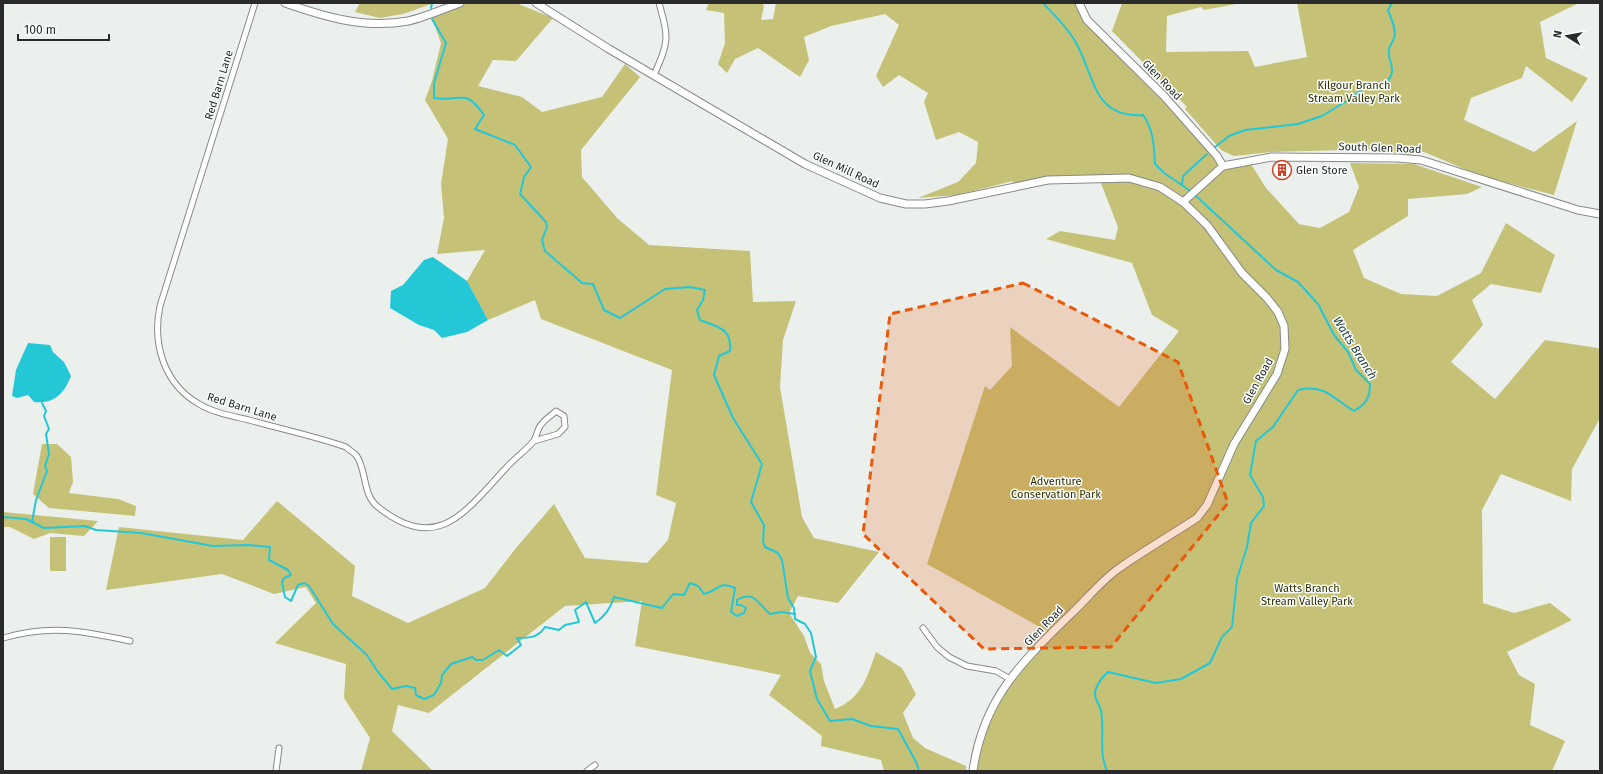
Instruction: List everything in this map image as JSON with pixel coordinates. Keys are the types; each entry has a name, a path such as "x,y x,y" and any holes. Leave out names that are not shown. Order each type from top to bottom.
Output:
{"main road":[{"path":"285,3 348,21 370,24 410,20 460,3"},
{"name":"Glen Mill Road","path":"536,3 547,6 654,75 805,164 867,192 896,202 925,204 948,201 1048,180 1128,178 1160,187 1183,202"},
{"name":"Glen Road","path":"1078,3 1087,20 1164,96 1217,156 1223,166"},
{"name":"South Glen Road","path":"1223,166 1272,157 1397,158 1421,160 1578,210 1600,214"},
{"path":"1183,202 1201,184 1223,166"},
{"name":"Glen Road","path":"973,771 980,738 992,706 1010,679 1054,631 1118,570 1197,518 1207,505 1234,444 1277,374 1284,358 1284,326 1278,312 1267,298 1242,273 1207,225 1183,202"}],"street":[{"name":"Red Barn Lane","path":"255,3 160,306 157,320 158,347 170,376 199,404 219,412 346,447 356,455 362,468 366,486 376,506 401,523 423,527 446,525 468,510 507,467 534,441 539,426 556,411 564,416 565,426 558,434 534,441"},
{"path":"654,75 666,49 667,38 659,3"},
{"path":"3,638 21,633 59,628 85,631 130,640"},
{"path":"923,628 937,647 948,657 967,666 996,671 1010,679"},
{"path":"276,771 279,748"},
{"path":"587,771 595,765"}],"highlighted area":[{"path":"1023,283 1178,362 1228,503 1111,647 984,649 863,534 890,314"}],"green space":[{"path":"360,3 434,3 403,14 380,18 355,12"},
{"path":"460,3 516,3 553,18 516,61 493,60 478,86 522,97 542,112 602,97 625,64 640,77 581,150 582,177 617,218 649,245 750,251 753,302 796,301 783,340 780,387 802,517 814,538 879,552 838,603 798,596 789,613 804,636 810,653 821,664 824,681 835,709 852,699 857,693 866,678 876,652 902,668 916,694 903,713 913,738 925,748 966,766 966,771 884,771 881,760 821,746 822,736 769,695 781,675 635,646 642,601 565,606 429,713 398,705 392,731 433,771 361,771 370,738 344,698 346,664 275,643 316,603 306,587 274,594 222,574 106,590 119,527 243,540 277,501 355,566 352,596 408,623 485,588 516,548 554,504 585,558 647,563 668,540 676,503 656,495 672,370 541,319 535,300 488,320 467,281 485,250 437,254 444,218 441,184 448,139 425,100 432,81 441,43 430,13"},
{"name":"Watts Branch Stream Valley Park","path":"709,3 762,3 764,6 761,20 773,19 776,3 1079,3 1087,20 1150,82 1223,166 1249,161 1266,188 1299,224 1320,228 1349,212 1359,187 1350,163 1414,164 1482,187 1467,194 1408,199 1408,216 1353,250 1364,278 1401,294 1437,296 1481,273 1506,223 1555,255 1541,293 1491,284 1472,300 1483,325 1451,362 1495,399 1545,340 1598,348 1600,350 1600,418 1572,469 1571,501 1501,474 1482,510 1483,603 1514,613 1550,603 1572,620 1507,652 1519,675 1535,684 1530,725 1565,741 1552,771 970,771 972,750 985,718 1001,690 1120,564 1047,631 927,564 985,386 990,390 1012,366 1010,327 1119,407 1179,331 1152,315 1132,263 1046,239 1060,231 1115,240 1118,227 1099,178 1012,185 1013,181 957,195 918,198 958,182 976,163 978,142 959,132 936,140 924,102 928,93 899,75 883,87 876,76 899,25 885,14 831,26 804,37 809,60 800,77 758,48 735,59 727,73 718,64 725,43 724,13 706,10"},
{"name":"Kilgour Branch Stream Valley Park","path":"1122,3 1241,3 1204,10 1201,7 1167,16 1166,52 1248,51 1255,67 1307,57 1297,3 1579,3 1540,22 1546,58 1588,78 1572,102 1526,66 1522,78 1471,98 1464,120 1534,152 1577,121 1554,195 1481,176 1424,152 1412,151 1412,155 1380,151 1379,149 1272,152 1234,156 1221,150 1185,109 1187,107 1112,31"},
{"path":"42,444 57,444 71,457 73,482 69,493 118,499 136,506 135,516 49,508 33,494"},
{"path":"3,512 98,521 84,536 50,533 34,539 10,527 3,527"},
{"path":"50,537 66,537 66,571 50,571"}],"water":[{"path":"433,257 467,281 488,320 467,332 442,338 434,330 419,325 390,308 391,291 403,285 424,260"},
{"path":"28,343 50,345 53,352 64,362 71,376 65,388 53,399 34,402 28,395 17,398 12,396 16,370"}],"waterway":[{"path":"431,8 432,3"},
{"name":"Watts Branch","path":"1043,3 1072,36 1082,54 1097,92 1104,102 1114,109 1126,114 1143,115 1147,121 1154,145 1155,164 1164,173 1192,192"},
{"path":"1215,147 1229,136 1245,130 1298,124 1322,116 1350,99 1367,85 1386,83 1392,73 1389,50 1395,35 1388,10 1392,3"},
{"path":"432,19 446,43 434,83 434,98 467,98 472,101 484,115 475,129 515,145 531,167 524,177 520,194 546,222 547,227 542,240 545,251 582,283 593,284 604,310 620,318 665,289 690,287 705,290 703,300 697,310 700,320 718,327 726,333 729,337 730,343 730,351 719,356 714,375 733,418 762,464 751,502 764,525 763,541 765,547 778,553 782,560 788,598 794,608 795,619 805,624 811,633 816,657 810,671 817,699 830,721 852,719 871,726 898,729 916,762 919,771"},
{"path":"1182,184 1183,176 1207,154"},
{"name":"Watts Branch","path":"1107,771 1104,763 1102,748 1101,710 1096,699 1095,692 1097,686 1108,672 1156,683 1181,679 1210,663 1222,637 1232,627 1237,579 1247,547 1251,523 1264,506 1263,497 1250,475 1256,441 1273,427 1298,390 1315,389 1328,393 1354,411 1362,406 1369,393 1370,384 1356,370 1348,352 1334,335 1318,304 1298,282 1276,270 1195,195"},
{"path":"32,522 36,500 47,471 45,466 49,454 46,434 49,429 44,416 46,411 42,403"},
{"path":"3,517 26,519 44,528 85,526 96,530 141,533 213,546 248,545 270,547 269,560 288,570 291,575 284,578 282,582 285,597 291,601 298,585 304,583 309,586 333,624 367,655 378,672 392,689 406,686 415,688 416,695 424,699 434,695 441,683 442,675 451,664 472,657 476,660 483,660 499,650 507,656 521,645 517,638 536,635 545,627 559,630 565,625 579,622 575,610 586,602 595,623 607,612 614,597 662,608 673,594 684,595 690,583 698,586 704,594 725,585 735,588 731,612 737,616 744,613 746,608 741,605 737,605 737,600 743,597 752,597 770,614 781,612 795,614"}],"place":[{"name":"Glen Store","path":"1282,170"}],"park label":[{"name":"Adventure Conservation Park","path":"1056,487"}]}
